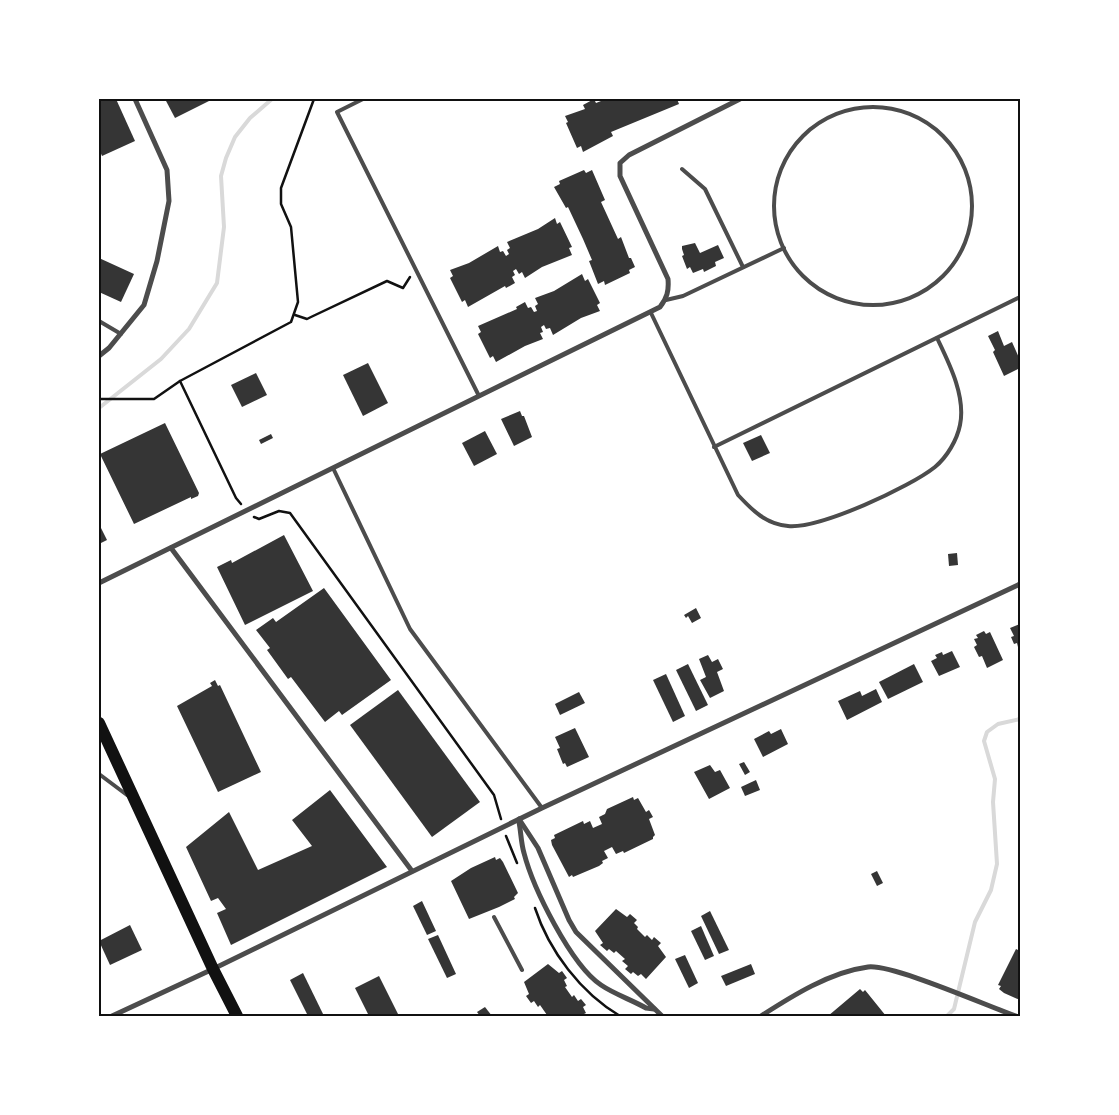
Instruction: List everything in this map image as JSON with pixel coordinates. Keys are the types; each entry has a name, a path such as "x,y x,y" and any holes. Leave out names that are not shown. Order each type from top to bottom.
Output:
{"main road":[{"path":"99,724 213,969 237,1016"}],"street":[{"path":"99,356 121,334 144,305 157,261 169,201 167,170 135,99"},
{"path":"99,583 651,313 666,300 669,290 668,279 620,176 620,163 629,155 740,99"},
{"path":"171,548 412,871"},
{"path":"112,1016 213,969 542,808 1020,584"},
{"path":"519,819 538,848 568,920 576,932 662,1016"},
{"path":"519,819 524,853 542,899 552,921 581,965 601,985 646,1008 654,1009"},
{"path":"761,1016 784,1001 840,974 870,967 892,970 1014,1016"}],"lane":[{"path":"363,99 338,112 414,269 479,396"},
{"path":"871,107 891,109 909,114 927,123 942,135 964,167 972,204 970,224 965,242 957,259 945,274 930,287 914,296 895,303 876,305 856,304 838,298 820,290 805,278 784,248 776,228 774,208 781,170 790,152 802,137 816,125 833,115 852,109 871,107"},
{"path":"682,169 705,189 743,267"},
{"path":"666,300 683,296 784,248"},
{"path":"714,447 1020,297"},
{"path":"651,313 738,495 756,515 772,523 788,526 808,526 824,522 921,477 948,454 960,424 959,394 938,338"},
{"path":"99,321 121,334"},
{"path":"333,468 410,629 542,808"},
{"path":"99,774 135,802"},
{"path":"494,918 522,970"}],"path":[{"path":"99,399 140,400 154,398 180,381 291,322 298,302 291,227 282,204 281,188 314,99"},
{"path":"295,315 307,319 387,280 405,288 414,269"},
{"path":"180,381 236,498 258,519 279,511 290,513 494,795 513,855"}],"building":[{"path":"99,99 116,99 135,141 102,156 99,149"},
{"path":"165,99 213,99 175,118"},
{"path":"594,99 596,103 606,99 677,99 679,104 611,132 613,136 583,152 581,146 577,148 566,123 568,122 565,116 585,109 583,105"},
{"path":"584,170 586,173 592,170 605,200 601,202 618,239 621,237 629,258 631,258 635,267 629,270 630,273 605,285 604,281 598,284 589,261 592,260 583,239 568,207 566,208 554,187 560,184 559,181"},
{"path":"555,218 557,224 560,222 572,247 569,248 572,255 542,267 525,278 522,272 519,274 516,269 513,271 515,275 512,277 515,283 506,288 505,286 468,307 465,300 462,302 450,278 453,276 450,270 469,263 498,246 500,252 503,251 506,256 509,254 507,250 510,248 507,242 538,229"},
{"path":"695,243 700,253 718,245 724,258 715,262 716,266 704,272 703,269 693,273 690,267 687,269 682,256 684,255 682,246"},
{"path":"99,258 134,274 121,302 99,292"},
{"path":"582,274 585,281 588,279 600,303 597,305 600,311 581,318 553,335 550,328 546,329 544,325 541,327 543,332 540,333 543,339 525,346 496,362 493,356 490,358 478,334 481,332 478,326 517,309 516,307 525,302 528,308 531,307 534,312 537,311 535,306 538,304 535,298 554,291"},
{"path":"998,331 1004,346 1012,342 1020,360 1020,368 1004,376 988,336"},
{"path":"368,363 388,403 363,416 343,375"},
{"path":"256,373 267,395 242,407 231,385"},
{"path":"520,411 522,416 524,416 532,437 514,446 501,419"},
{"path":"165,423 199,493 198,496 191,499 191,497 134,524 100,454"},
{"path":"485,431 497,454 474,466 462,443"},
{"path":"271,434 273,438 261,444 259,440"},
{"path":"761,435 770,453 752,461 743,443"},
{"path":"99,528 101,528 107,540 99,544"},
{"path":"284,535 313,591 245,625 217,567 231,560 232,563"},
{"path":"957,553 958,565 949,566 948,554"},
{"path":"324,588 391,680 342,715 339,711 325,722 291,677 288,679 267,650 270,648 256,630 273,618 276,622"},
{"path":"696,608 701,618 692,623 688,616 686,618 684,615"},
{"path":"1020,624 1020,646 1018,647 1017,643 1014,644 1011,637 1014,636 1010,628"},
{"path":"984,631 986,634 990,632 1003,660 987,668 982,656 979,657 974,647 977,645 974,639 978,638 976,635"},
{"path":"952,651 960,667 939,676 931,661 937,658 935,655 942,652 943,655"},
{"path":"708,655 712,662 718,659 723,669 717,672 724,691 710,698 700,680 706,677 699,659"},
{"path":"688,664 708,705 696,711 676,670"},
{"path":"914,664 923,682 888,699 879,682"},
{"path":"666,674 685,716 673,722 653,680"},
{"path":"215,680 218,686 220,685 261,772 218,792 177,706 212,686 210,683"},
{"path":"876,689 882,702 847,720 838,701 860,691 862,696"},
{"path":"398,690 480,802 432,837 350,725"},
{"path":"579,692 585,703 560,715 555,704"},
{"path":"575,728 589,757 567,767 565,763 563,764 557,749 560,748 555,737"},
{"path":"781,729 788,744 763,757 754,739 769,731 771,734"},
{"path":"744,762 750,772 745,775 739,764"},
{"path":"710,765 715,772 720,770 730,788 709,799 694,772"},
{"path":"756,780 760,790 745,796 741,787"},
{"path":"330,790 387,867 231,945 217,913 226,909 218,898 211,901 186,847 229,812 258,870 312,846 292,820"},
{"path":"633,797 634,800 638,798 646,812 649,810 653,817 649,819 655,835 653,839 624,853 623,851 616,854 612,847 604,851 608,858 602,861 603,863 599,866 569,877 552,845 551,840 555,838 554,835 583,821 584,824 590,821 593,828 602,824 599,817 605,814 607,809"},
{"path":"495,857 496,860 500,858 503,862 518,893 514,897 515,899 469,919 451,881 471,868"},
{"path":"877,871 883,883 877,886 871,874"},
{"path":"422,901 436,931 427,935 413,906"},
{"path":"616,909 627,917 630,914 637,920 634,923 645,937 647,935 652,940 654,937 661,943 658,946 666,957 646,979 641,974 638,976 633,972 631,974 625,969 628,966 622,961 625,959 616,951 614,953 609,949 607,951 600,945 603,943 595,931"},
{"path":"710,911 729,950 719,954 701,916"},
{"path":"130,925 142,950 110,965 99,941"},
{"path":"701,926 714,956 705,960 691,931"},
{"path":"438,935 456,974 447,978 428,939"},
{"path":"1016,949 1020,951 1020,1000 1004,993 999,989 1001,986 998,985"},
{"path":"685,955 698,983 689,988 675,959"},
{"path":"548,964 559,973 562,971 567,978 564,980 567,986 565,987 572,997 574,995 578,1001 581,999 586,1005 583,1007 586,1013 584,1014 585,1016 544,1016 547,1015 540,1005 538,1007 534,1001 531,1003 526,996 529,994 524,982"},
{"path":"751,964 755,974 726,986 721,976"},
{"path":"303,973 324,1016 308,1016 290,980"},
{"path":"379,976 399,1016 369,1016 355,988"},
{"path":"860,989 863,992 865,990 886,1016 828,1016"},
{"path":"485,1007 492,1016 480,1016 477,1012"}],"waterway":[{"path":"99,408 161,359 189,329 217,283 224,227 221,176 226,158 235,137 250,118 272,99"},
{"path":"947,1016 954,1009 975,922 991,890 997,864 993,802 995,779 984,741 987,732 998,724 1020,719"}]}
